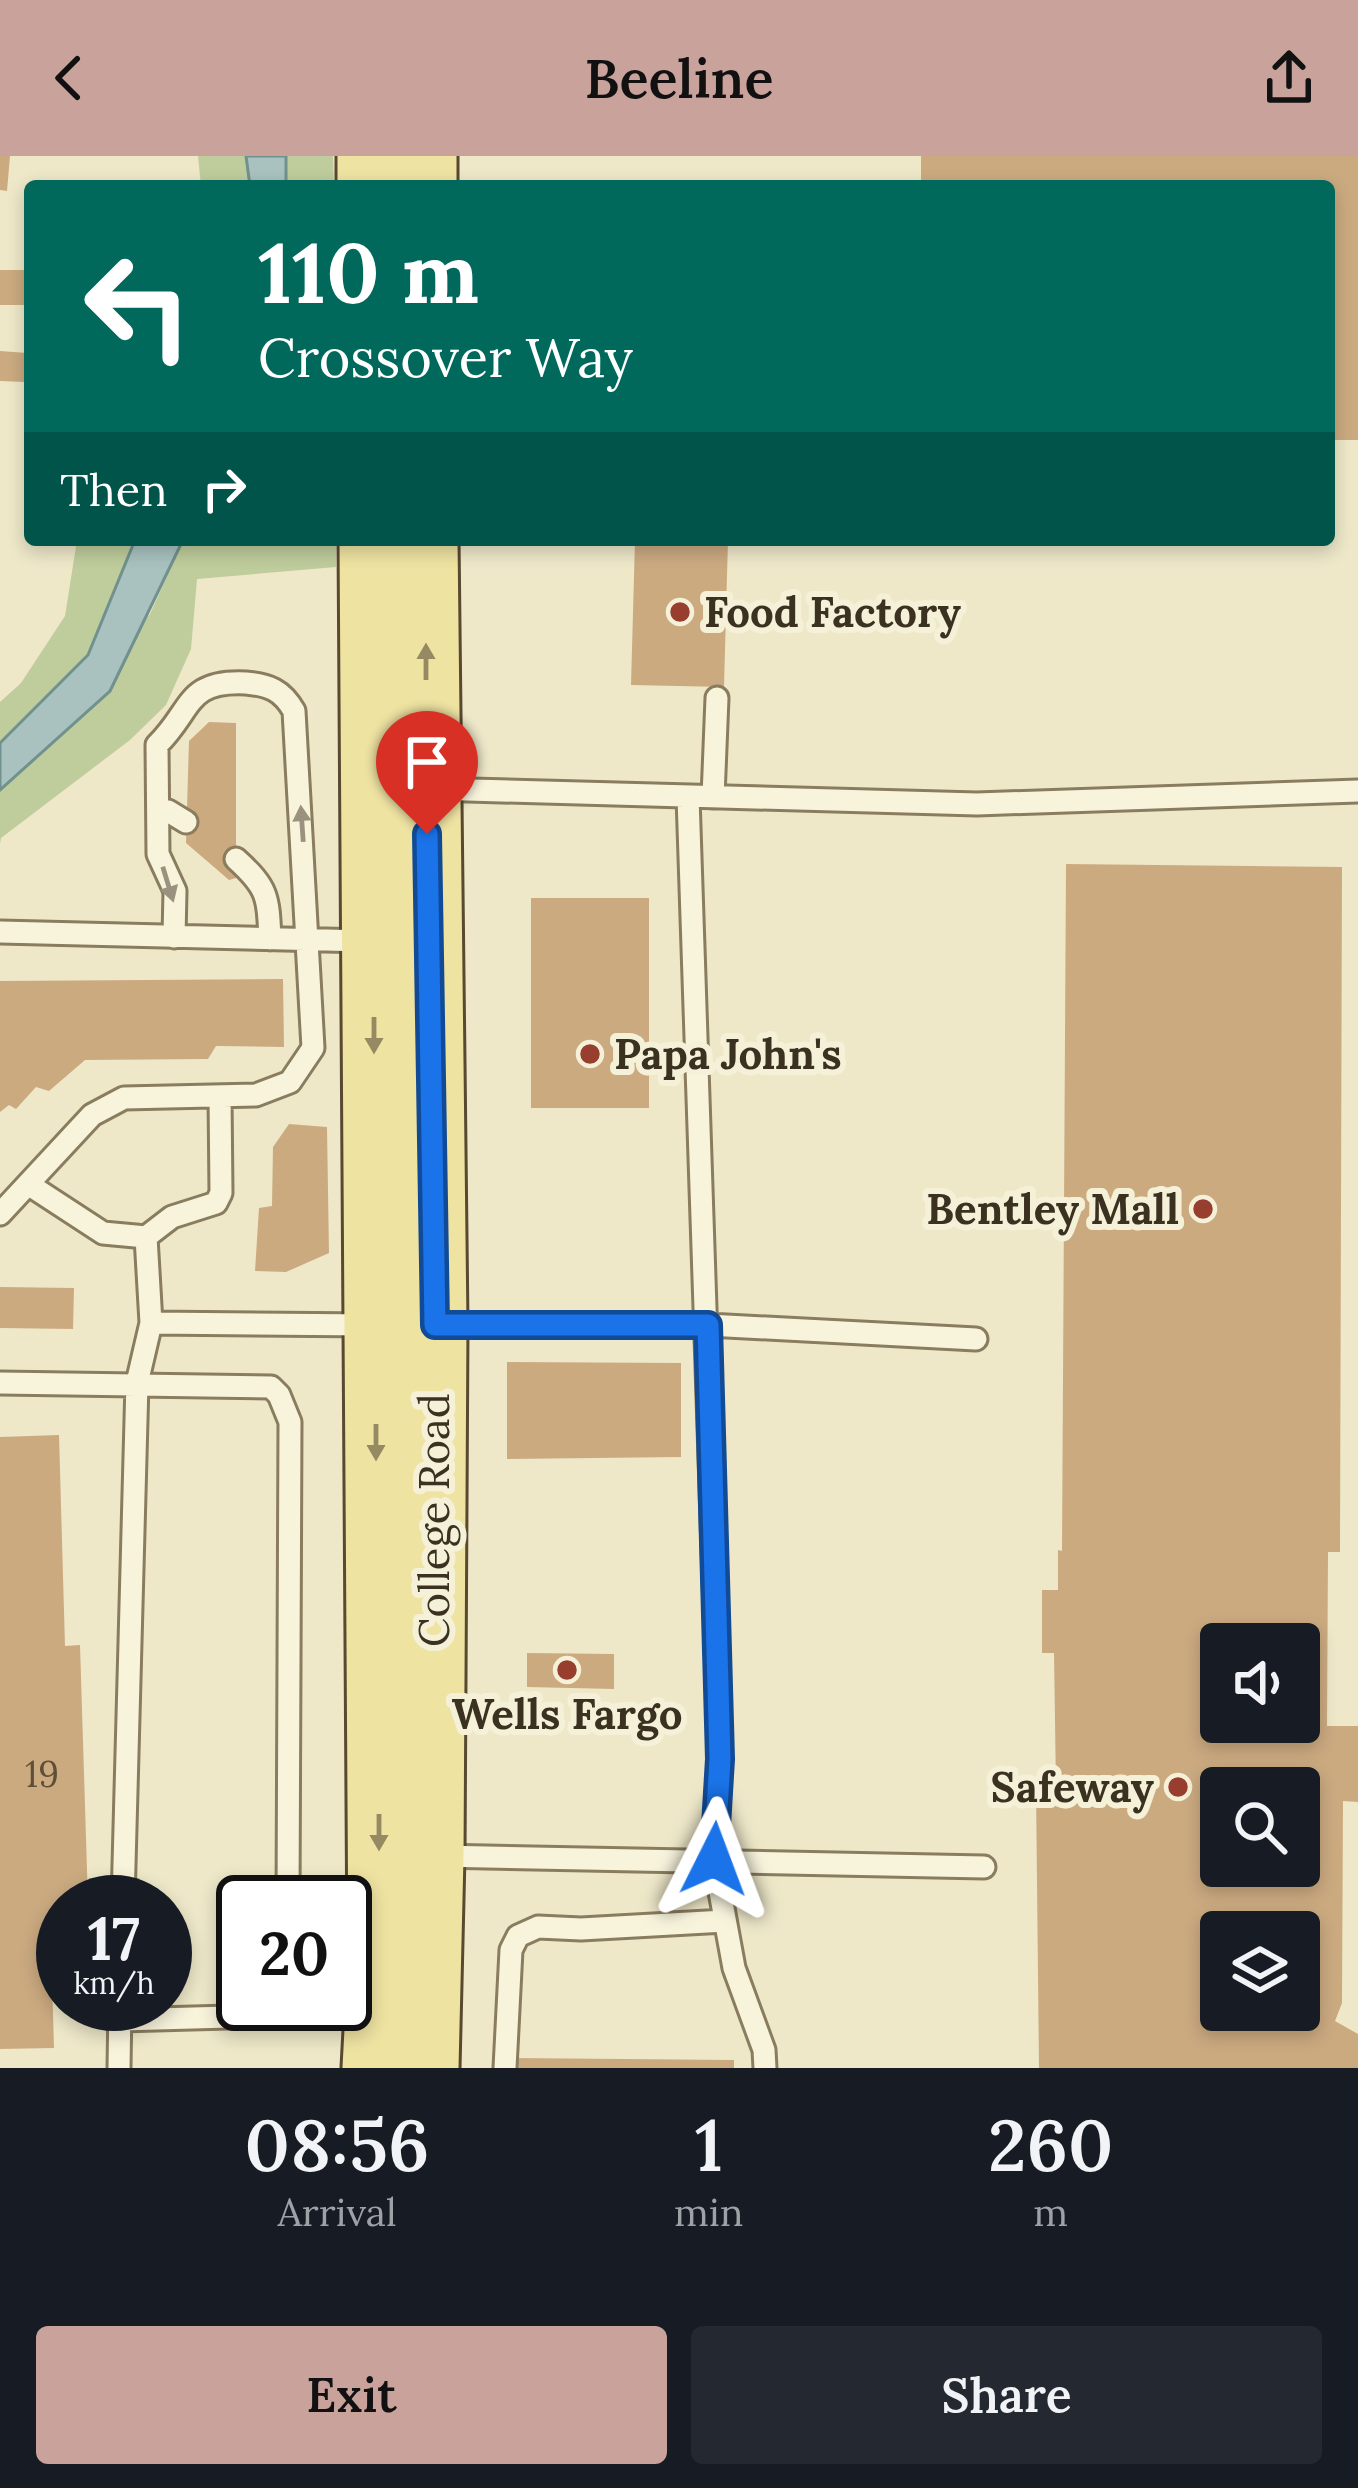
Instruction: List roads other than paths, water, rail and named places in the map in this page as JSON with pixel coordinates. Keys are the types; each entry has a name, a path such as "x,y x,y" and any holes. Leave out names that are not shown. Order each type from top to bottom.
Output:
{"main road":[{"name":"College Road","path":"371,546 373,941 405,1325 432,1856 427,2068"},
{"name":"College Road","path":"374,2068 426,789 426,546"}],"lane":[{"path":"0,1214 92,1115 109,1103 256,1095 290,1082 314,1048 294,711 283,695 266,685 209,684 185,704 158,745 158,854 175,891 174,937"},
{"path":"713,797 717,698"},
{"path":"426,789 977,804 1358,791"},
{"path":"688,797 720,1759 714,1859 734,1968 764,2050 765,2068"},
{"path":"158,811 168,811 186,822"},
{"path":"236,859 262,883 268,897 270,939"},
{"path":"0,932 373,941"},
{"path":"28,1184 103,1233 146,1237 172,1217 216,1204 221,1193 220,1096"},
{"path":"124,1875 137,1383 151,1324 146,1237"},
{"path":"151,1324 708,1325 976,1339"},
{"path":"0,1383 271,1387 286,1409 290,1422 288,1875"},
{"path":"432,1856 984,1867"},
{"path":"505,2068 511,1950 518,1936 538,1927 725,1921"},
{"path":"118,2068 119,2031"}],"water":[{"path":"246,156 286,156 286,180 249,180"},
{"path":"133,546 180,546 110,691 0,790 0,743 88,655"}],"place":[{"name":"Food Factory","path":"680,612"},
{"name":"Papa John's","path":"590,1054"},
{"name":"Bentley Mall","path":"1203,1209"},
{"name":"Wells Fargo","path":"567,1670"},
{"name":"Safeway","path":"1178,1787"}]}
